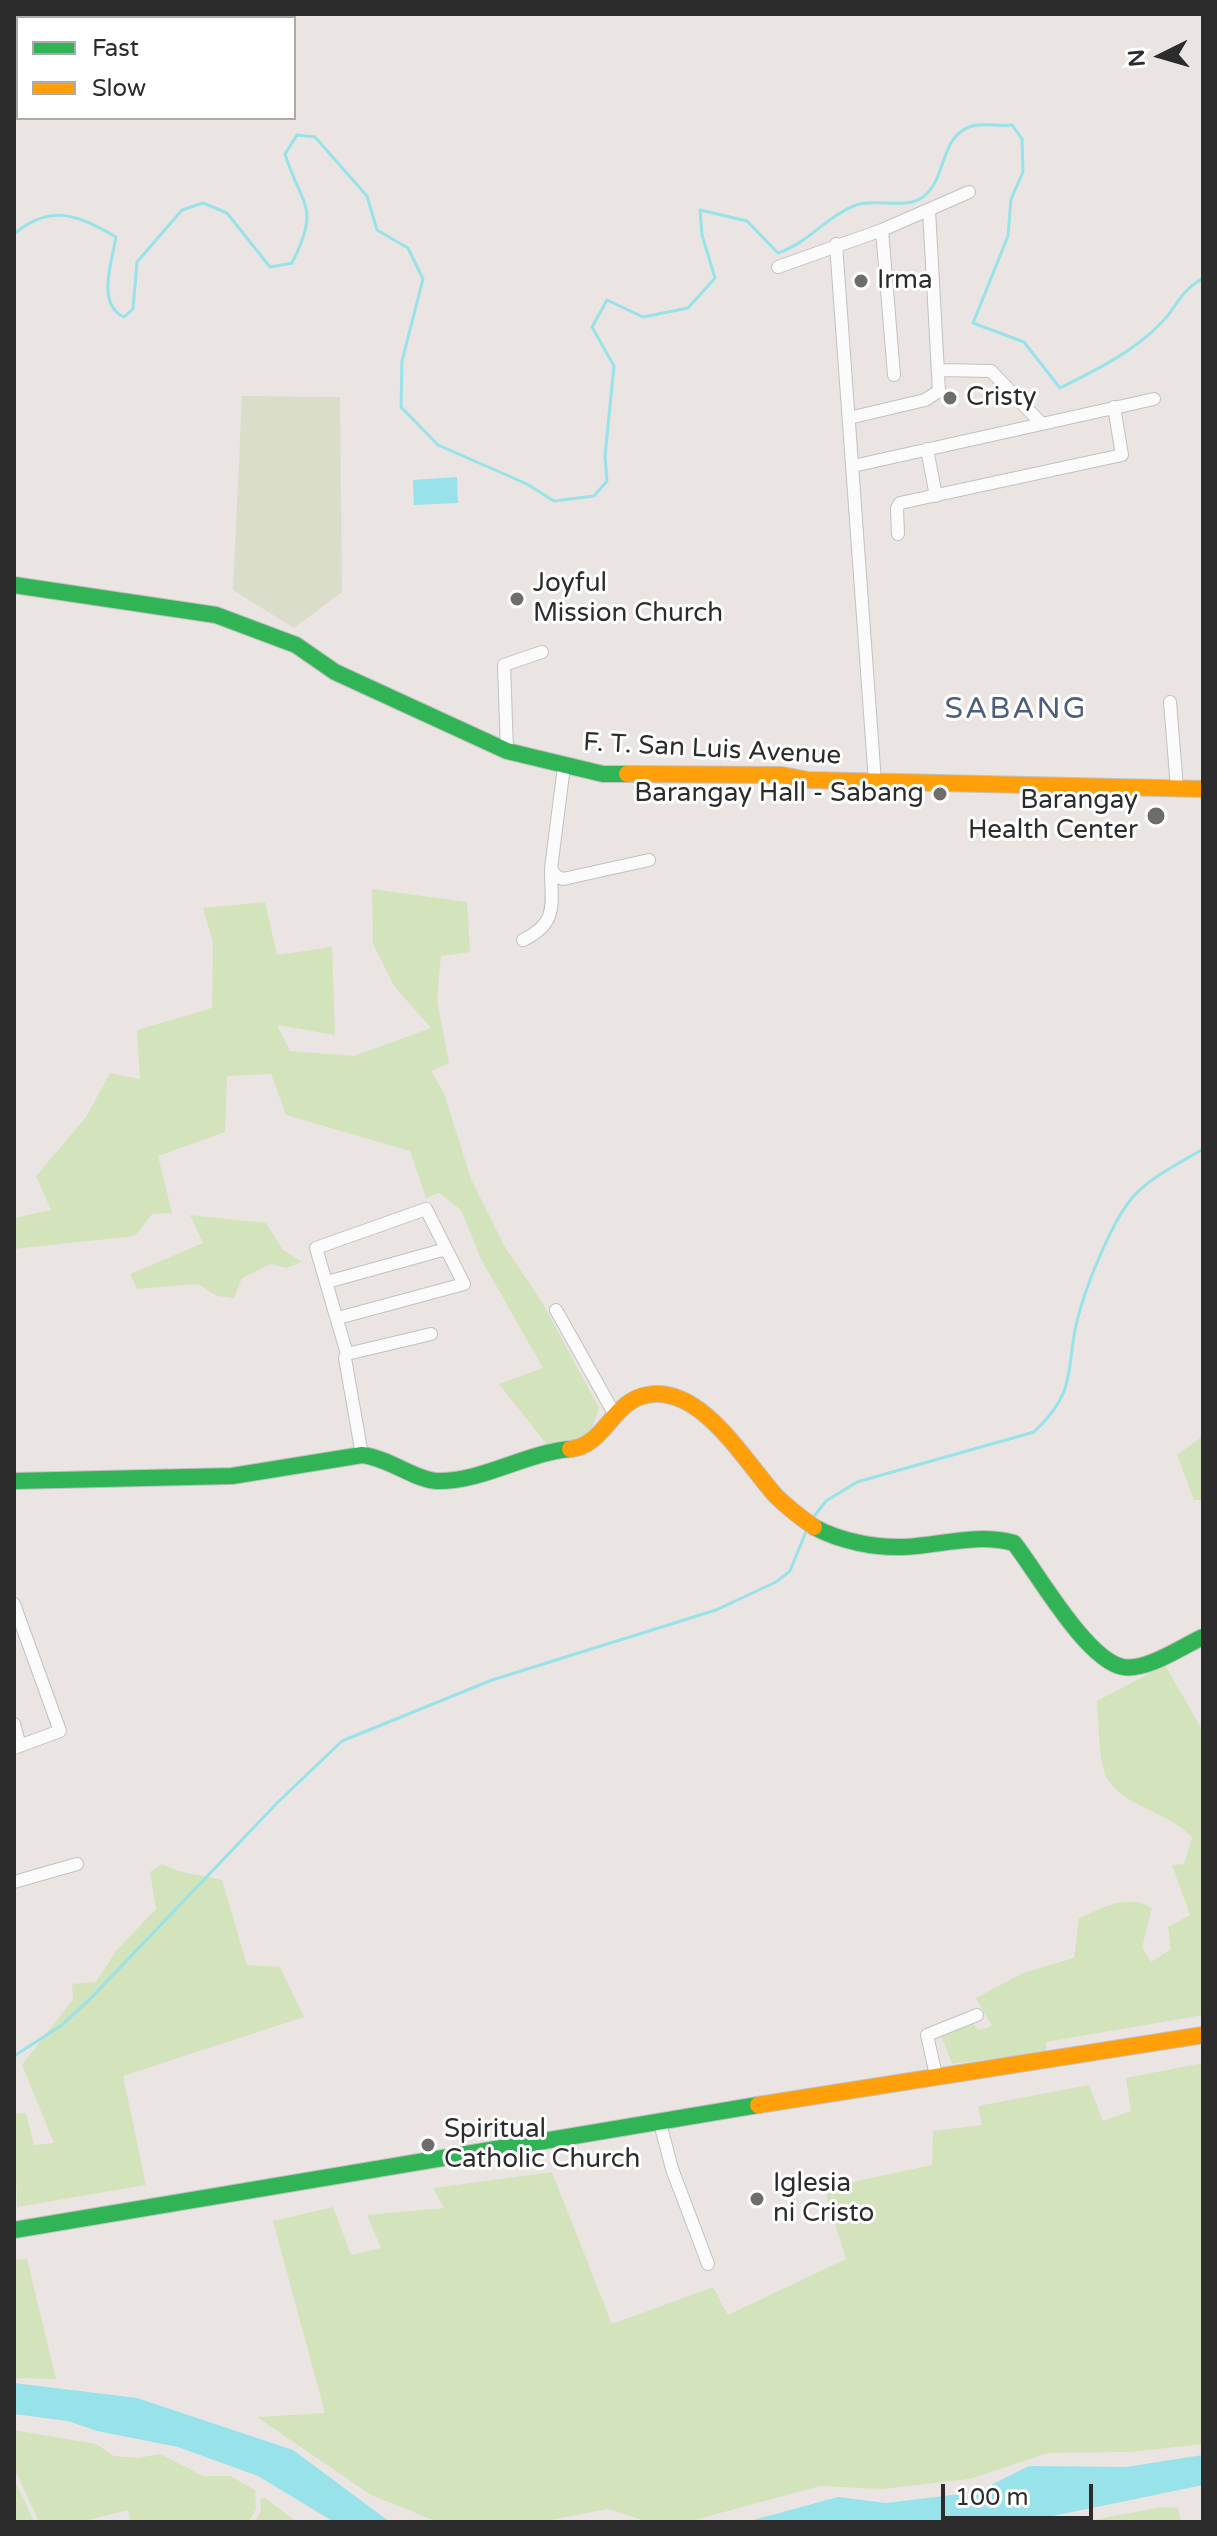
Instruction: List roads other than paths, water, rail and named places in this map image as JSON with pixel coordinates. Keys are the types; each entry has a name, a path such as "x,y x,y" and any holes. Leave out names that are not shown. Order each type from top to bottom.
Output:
{"street":[{"path":"778,267 882,230 969,192"},
{"path":"849,418 933,397 939,391 929,210"},
{"path":"882,230 894,375"},
{"path":"836,244 875,782"},
{"path":"940,370 991,371 1041,423"},
{"path":"853,466 1154,399"},
{"path":"898,534 897,508 900,503 1122,455 1114,407"},
{"path":"927,449 936,496"},
{"name":"F. T. San Luis Avenue","path":"14,585 216,615 246,624 296,645 335,672 507,751 603,774 782,775 808,780 1203,789"},
{"path":"507,751 504,665 542,652"},
{"path":"1170,702 1177,788"},
{"path":"523,940 544,929 551,916 551,869 564,766"},
{"path":"551,869 563,879 649,860"},
{"path":"338,1318 464,1284 426,1209 316,1248 347,1354 345,1358 362,1455"},
{"path":"327,1282 446,1249"},
{"path":"556,1310 615,1415"},
{"path":"347,1354 431,1334"},
{"path":"14,1481 232,1476 362,1455 382,1457 434,1481 457,1479 552,1451 586,1448 601,1436 629,1401 646,1394 686,1402 711,1417 784,1504 817,1528 880,1547 978,1537 999,1538 1014,1543 1081,1632 1107,1661 1124,1668 1203,1637"},
{"path":"14,1604 60,1731 17,1747 14,1724"},
{"path":"14,1882 77,1864"},
{"path":"936,2075 927,2035 977,2015"},
{"path":"14,2230 936,2075 1203,2035"},
{"path":"660,2123 672,2169 708,2264"}],"water":[{"path":"457,477 458,503 414,505 413,480"},
{"path":"14,2383 137,2398 293,2450 390,2522 334,2522 258,2476 178,2447 97,2431 68,2421 14,2414"},
{"path":"1203,2455 1203,2485 1024,2522 746,2522 838,2497 886,2503 977,2492 1029,2466 1126,2467"}],"waterway":[{"path":"14,234 40,218 65,216 77,218 116,237 108,293 115,311 124,317 133,309 137,262 182,210 203,203 227,213 270,267 292,263 306,229 307,217 285,154 297,135 315,137 367,196 377,230 408,248 423,279 402,361 401,407 438,445 527,484 554,501 594,496 607,481 605,456 614,366 592,327 607,300 643,317 688,308 715,278 702,235 700,210 747,221 778,253 799,243 856,205 916,201 931,189 959,133 973,126 1012,125 1022,139 1023,172 1011,199 1008,236 973,323 1024,342 1060,388 1139,343 1161,323 1188,289 1203,278"},
{"path":"812,1519 826,1501 857,1482 1034,1432 1064,1392 1077,1321 1086,1291 1107,1239 1124,1209 1147,1183 1203,1149"},
{"path":"14,2056 62,2025 92,1997 278,1802 342,1741 492,1680 716,1610 776,1582 790,1571 807,1529"}],"place":[{"name":"Irma","path":"861,281"},
{"name":"Cristy","path":"950,398"},
{"name":"Joyful Mission Church","path":"517,599"},
{"name":"Barangay Hall - Sabang","path":"940,794"},
{"name":"Barangay Health Center","path":"1156,816"},
{"name":"Spiritual Catholic Church","path":"428,2145"},
{"name":"Iglesia ni Cristo","path":"757,2199"}],"district":[{"name":"SABANG","path":"1016,710"}]}
